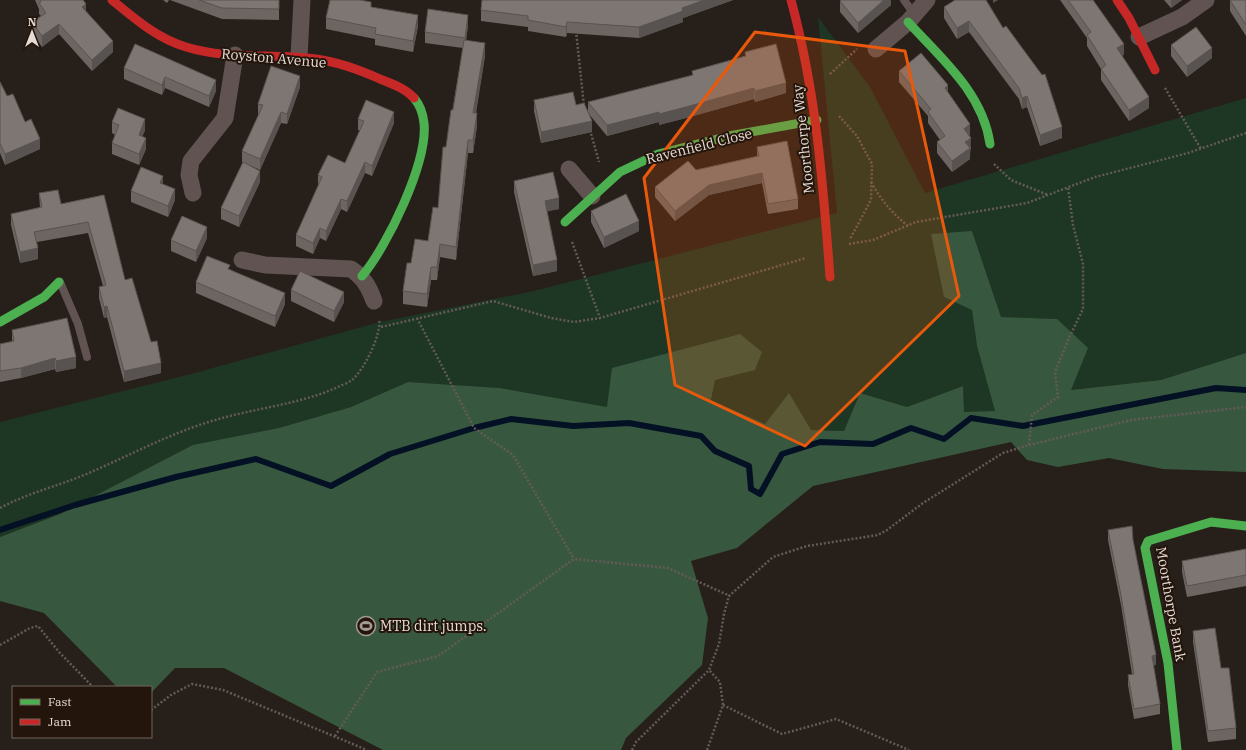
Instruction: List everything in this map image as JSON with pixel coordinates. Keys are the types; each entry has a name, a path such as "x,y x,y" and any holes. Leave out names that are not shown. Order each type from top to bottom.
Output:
{"street":[{"name":"Royston Avenue","path":"112,0 156,33 185,47 212,53 299,57 324,60 360,70 403,88 414,96 420,106 423,117 424,131 421,153 405,198 381,250 371,268 362,276"},
{"path":"299,57 302,0"},
{"name":"Moorthorpe Way","path":"791,0 801,33 817,120 830,277"},
{"path":"876,49 911,18 927,0"},
{"path":"1117,0 1139,37 1155,70"},
{"path":"1139,37 1182,17 1206,0"},
{"path":"911,18 977,105 988,126 990,144"},
{"path":"193,193 189,175 191,161 225,118 235,55"},
{"name":"Ravenfield Close","path":"565,222 605,184 635,164 658,154 729,136 817,120"},
{"path":"569,169 592,196"},
{"path":"242,260 265,265 351,269 362,276 369,287 374,301"},
{"path":"0,322 44,297 59,282"},
{"name":"Moorthorpe Bank","path":"1177,750 1168,663 1145,548 1148,541 1211,522 1246,526"}],"lane":[{"path":"904,0 911,18"},
{"path":"59,282 78,324 87,357"}],"path":[{"path":"576,29 585,109"},
{"path":"812,91 865,43 876,49"},
{"path":"1155,70 1201,149"},
{"path":"836,113 857,136 872,164 871,200 846,245 873,240 916,222 1027,203 1095,177 1201,149 1246,134"},
{"path":"589,124 605,184"},
{"path":"990,144 990,156 995,166 1011,180 1048,195"},
{"path":"871,181 884,203 893,214 908,226"},
{"path":"1029,445 1032,415 1058,396 1055,372 1069,338 1083,310 1083,264 1074,225 1068,188"},
{"path":"565,222 600,318"},
{"path":"0,508 23,496 84,475 149,444 210,421 245,411 322,394 352,380 365,362 381,327 492,301 551,318 574,322 600,318 828,252"},
{"path":"417,318 474,428 514,455 574,559"},
{"path":"632,750 636,742 709,670 719,644 724,614 729,596 773,557 807,546 878,535 887,530 922,503 1003,452 1131,420 1246,408"},
{"path":"335,736 377,672 438,656 574,559 668,568 729,596"},
{"path":"0,645 30,628 38,626 59,652 92,686"},
{"path":"707,750 723,705 720,682 709,670"},
{"path":"152,709 171,695 192,684 223,690 367,750"},
{"path":"723,705 782,734 836,719 909,750"}],"highlighted area":[{"path":"755,32 905,51 959,296 805,446 675,385 644,178"}],"green space":[{"path":"818,17 870,87 925,193 1246,98 1246,353 1161,380 1071,390 1057,319 1001,317 972,231 944,297 972,309 977,346 995,411 964,413 963,386 907,407 860,393 844,431 811,430 765,424 711,400 715,380 607,407 500,388 408,382 351,407 279,428 0,537 0,422 191,374 380,322 534,291 837,213"},
{"path":"972,231 1001,317 1057,319 1088,348 1071,390 1161,380 1246,353 1246,472 1163,469 1109,458 1058,467 1027,460 1011,442 813,486 737,548 691,561 708,618 702,665 626,738 621,750 383,750 224,668 175,668 152,692 152,686 116,686 44,613 0,601 0,537 60,514 193,445 279,428 351,407 408,382 500,388 607,407 612,368 740,334 762,352 755,370 715,380 711,400 765,424 789,393 811,430 844,431 860,393 907,407 963,386 964,412 995,411 977,346 972,310 944,297 931,234"}],"building":[{"path":"40,0 83,0 86,4 82,7 113,41 92,60 59,24 42,36 32,22 46,13 39,3 41,2"},
{"path":"199,0 279,0 279,9 222,8"},
{"path":"330,0 360,0 371,2 371,7 418,15 413,41 375,34 376,28 326,18"},
{"path":"482,0 704,0 682,8 683,11 639,27 567,22 566,27 528,20 528,16 481,10"},
{"path":"884,0 858,23 840,1"},
{"path":"955,0 986,0 1003,28 1006,26 1042,75 1045,74 1062,127 1040,135 1027,96 1022,98 1019,88 969,21 957,28 944,7"},
{"path":"1068,0 1093,0 1124,44 1117,48 1149,97 1129,110 1101,69 1106,65 1087,35 1091,32"},
{"path":"1230,0 1246,0 1246,25"},
{"path":"428,9 468,15 465,38 425,32"},
{"path":"1196,27 1212,48 1187,66 1171,45"},
{"path":"464,40 485,43 473,113 477,113 473,140 468,140 456,247 440,244 437,267 431,267 427,294 403,291 407,263 411,263 415,239 428,241 433,207 438,208 443,147 446,147 451,110 453,110"},
{"path":"135,44 216,80 209,96 165,77 162,85 124,68"},
{"path":"776,44 786,83 755,91 754,88 659,114 659,112 607,125 588,102 693,75 692,71 746,56 745,52"},
{"path":"921,53 948,85 945,88 970,124 964,129 971,138 965,142 970,148 952,161 937,142 945,136 928,112 931,109 899,71"},
{"path":"271,66 300,76 287,114 281,112 260,159 242,151 263,105 258,104"},
{"path":"0,82 7,96 13,94 25,122 31,119 40,139 5,154 0,143"},
{"path":"573,92 576,105 584,103 592,121 541,132 534,100"},
{"path":"366,100 394,112 372,166 365,162 347,201 341,199 326,231 320,228 313,243 296,235 322,177 318,175 328,155 345,163 364,121 358,119"},
{"path":"118,108 145,119 139,135 146,138 139,154 112,143 119,125 112,122"},
{"path":"787,141 798,199 768,204 762,173 709,185 675,211 655,187 688,161 696,170 759,156 757,147"},
{"path":"243,162 260,171 239,216 221,208"},
{"path":"141,167 163,176 160,183 175,189 168,206 131,191"},
{"path":"553,172 559,198 545,201 557,260 533,265 514,181"},
{"path":"58,190 61,204 104,195 125,280 132,278 151,342 157,341 161,363 124,371 107,306 104,307 99,287 106,285 88,222 34,232 38,248 20,252 11,214 42,207 39,193"},
{"path":"626,194 639,221 604,237 591,211"},
{"path":"182,216 207,227 196,251 171,240"},
{"path":"207,256 230,265 228,269 285,293 275,316 196,282"},
{"path":"300,271 344,292 334,311 291,290"},
{"path":"67,318 76,357 56,361 55,358 21,368 0,371 0,344 14,341 12,330"},
{"path":"1132,526 1133,540 1156,655 1152,656 1160,704 1134,709 1128,675 1134,674 1121,595 1108,530"},
{"path":"1246,549 1246,575 1187,586 1182,561"},
{"path":"1215,628 1221,668 1229,668 1236,728 1208,731 1193,631"}],"waterway":[{"path":"0,530 75,505 176,477 256,459 331,486 390,454 474,428 511,419 573,426 629,423 701,436 715,451 749,466 751,489 760,494 782,454 820,442 873,444 911,428 944,439 971,418 1023,426 1216,388 1246,390"}],"traffic: fast":[{"path":"908,22 947,63 970,92 979,108 986,126 990,144"},
{"path":"362,276 372,263 394,225 413,181 420,159 424,140 424,123 421,110 414,98"},
{"path":"565,222 620,172 658,154 729,136 817,120"},
{"path":"0,322 44,297 59,282"},
{"path":"1177,750 1168,663 1145,548 1148,541 1211,522 1246,526"}],"traffic: jam":[{"path":"112,0 156,34 186,47 218,54 300,57 341,64 394,85 407,92 414,98"},
{"path":"791,0 807,68 817,137 830,277"},
{"path":"1117,0 1129,18 1155,70"}],"place":[{"name":"MTB dirt jumps.","path":"366,626"}]}
